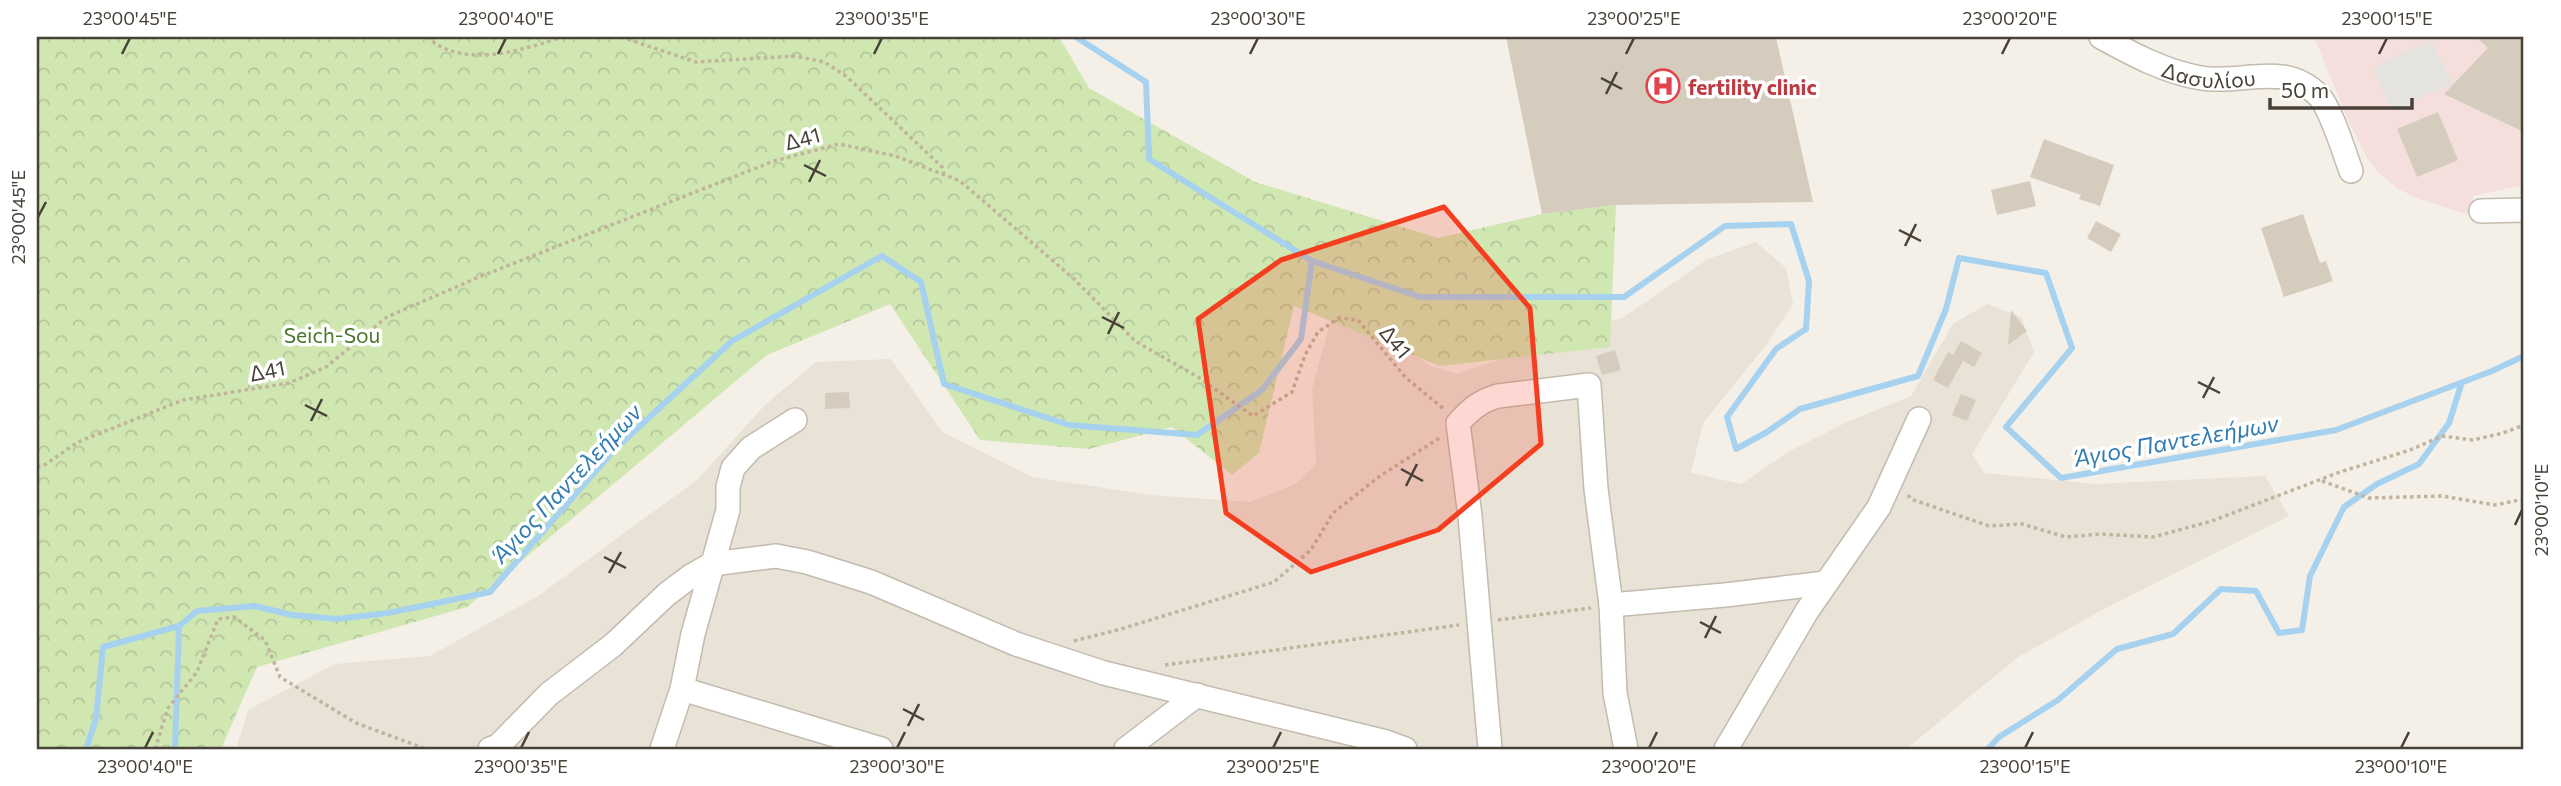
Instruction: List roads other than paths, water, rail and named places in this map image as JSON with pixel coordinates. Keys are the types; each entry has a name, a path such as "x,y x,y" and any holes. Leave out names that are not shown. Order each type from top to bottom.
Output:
{"street":[{"name":"Δασυλίου","path":"2101,37 2177,72 2202,78 2227,80 2275,75 2295,80 2322,100 2351,171"},
{"path":"2481,211 2524,210"},
{"path":"1490,749 1462,436 1458,422 1472,407 1498,396 1589,385 1596,489 1611,605 1615,693 1626,749"},
{"path":"1726,749 1792,635 1868,525 1893,479 1919,419"},
{"path":"662,749 682,689 693,634 728,510 728,487 733,468 751,448 795,420"},
{"path":"496,748 549,694 613,645 667,594 712,564 776,556 807,562 871,582 1034,651 1104,673 1386,742 1405,749"},
{"path":"1611,605 1826,583"},
{"path":"682,689 881,749"},
{"path":"1126,749 1197,695"}],"waterway":[{"path":"1076,37 1146,82 1149,159 1312,261"},
{"name":"Άγιος Παντελεήμων","path":"86,749 96,719 103,647 179,626 197,611 255,606 292,615 337,619 388,613 490,592 615,449 732,341 882,256 921,282 944,384 1069,425 1197,435 1262,390 1301,339 1312,261 1420,297 1624,297 1725,226 1791,224 1809,281 1806,329 1776,349 1727,417 1736,449 1800,409 1918,376 1946,309 1959,258 2046,273 2072,348 2006,427 2061,478 2336,430 2492,371 2524,356"},
{"path":"1988,749 1999,737 2058,700 2117,649 2173,634 2221,589 2256,591 2279,633 2302,630 2310,576 2344,507 2377,484 2419,464 2449,423 2462,382"},
{"path":"175,749 179,626"}],"place":[{"name":"fertility clinic","path":"1663,86"}],"park label":[{"name":"Seich-Sou","path":"332,334"}]}
